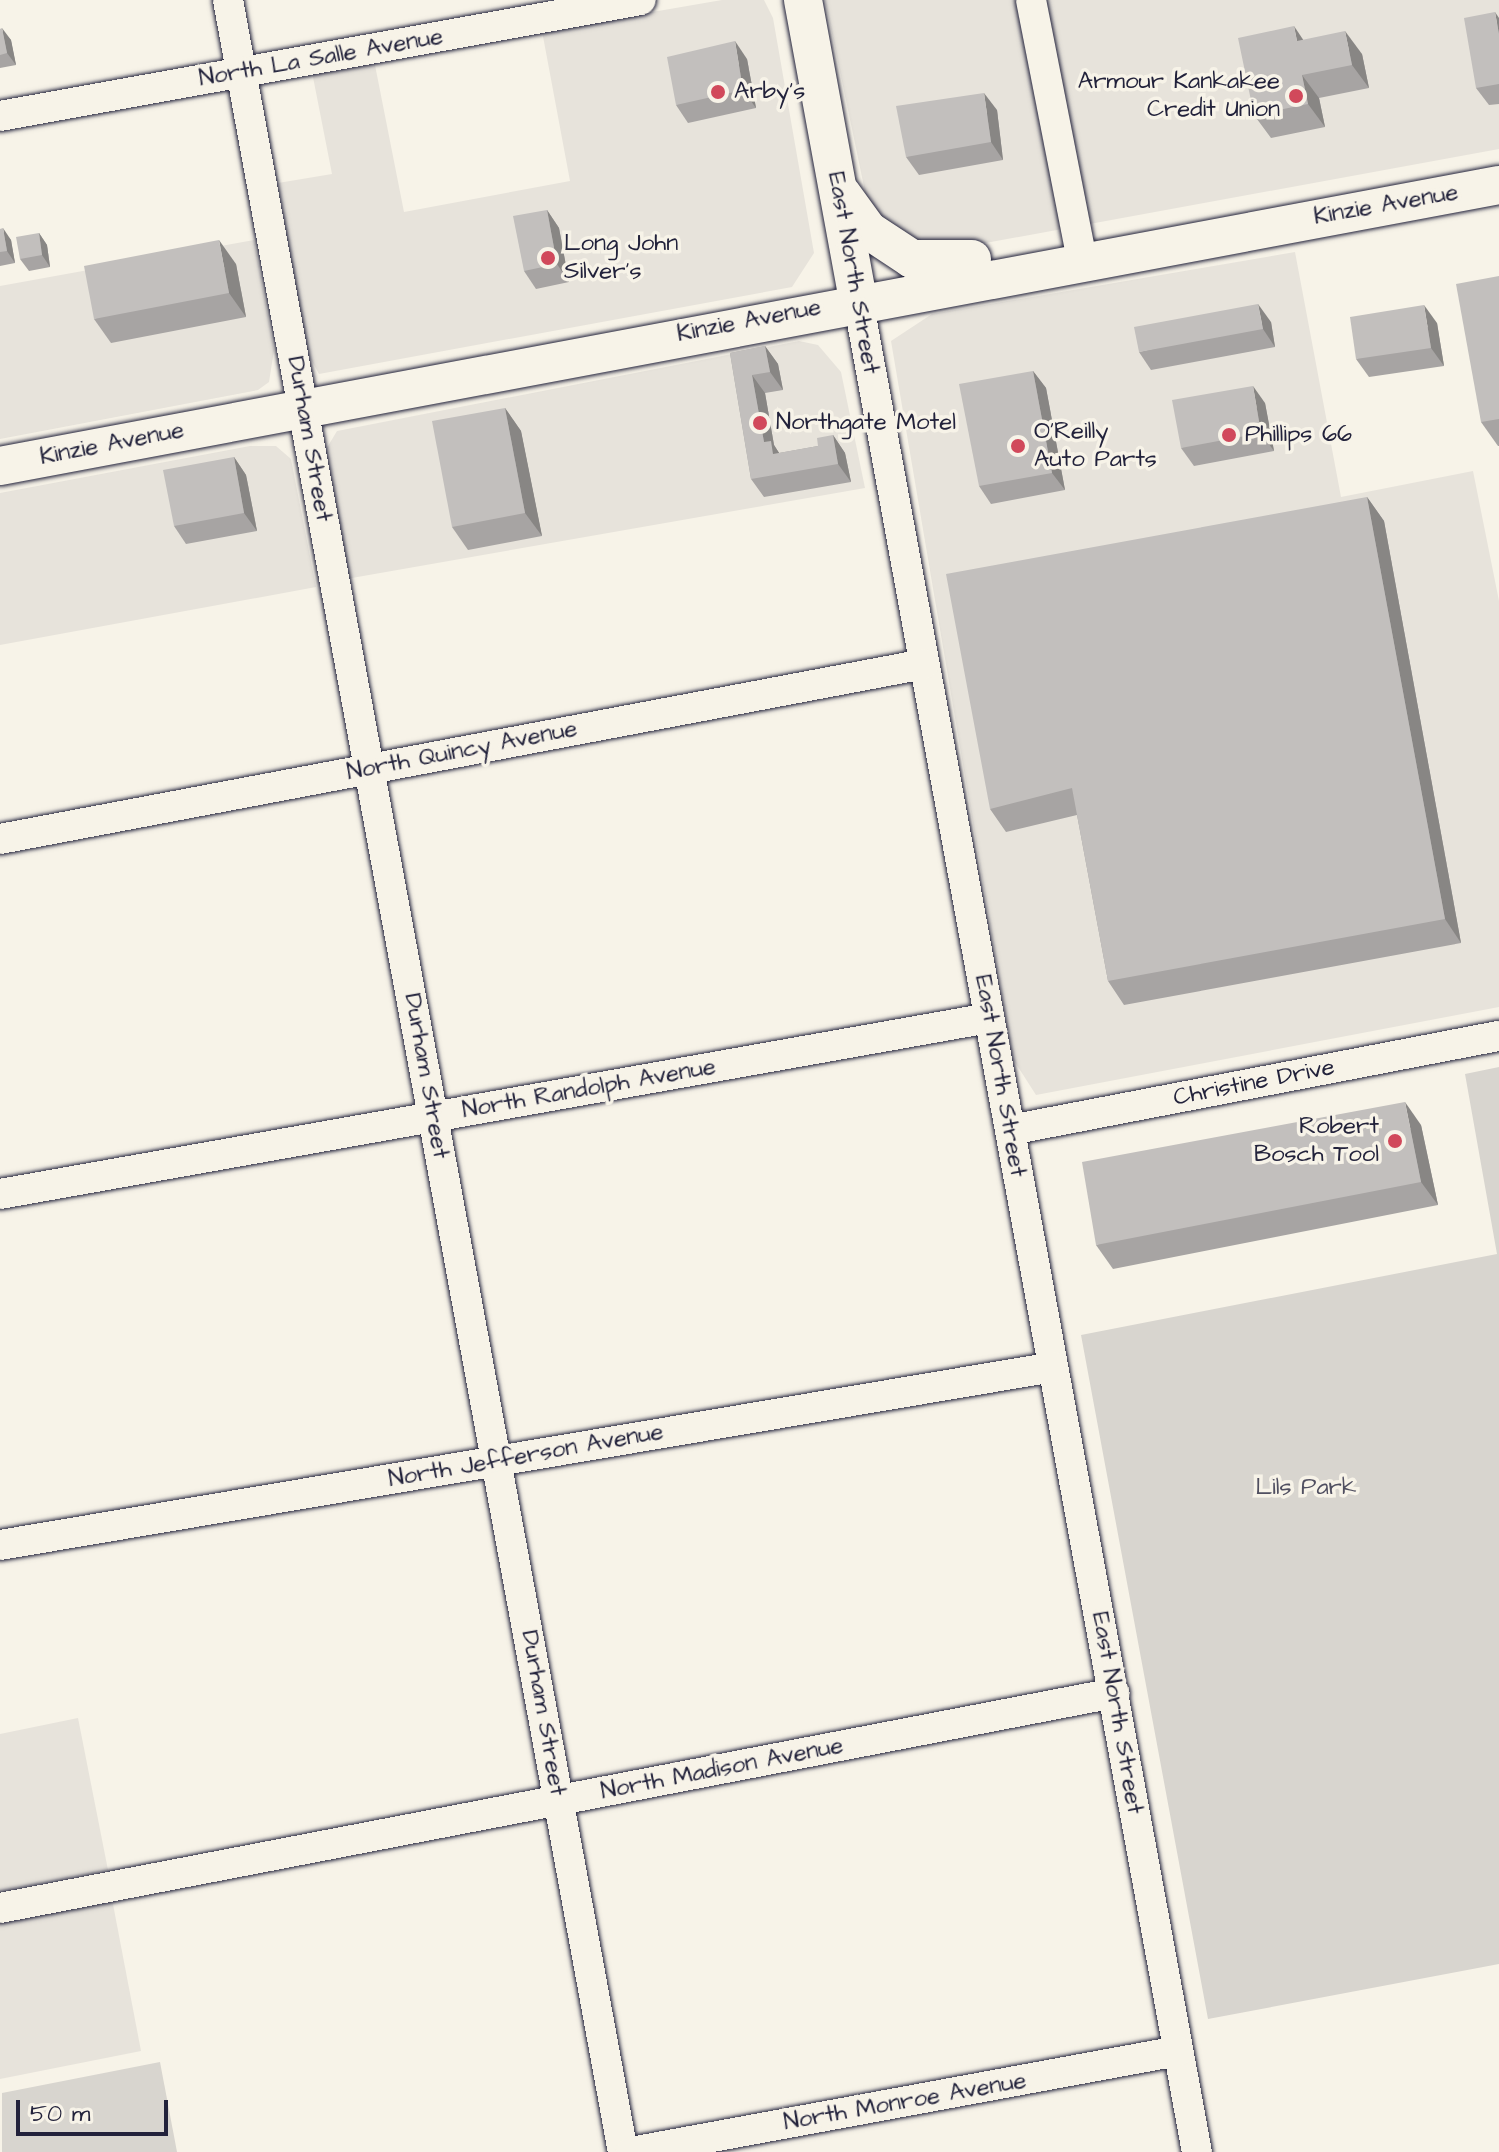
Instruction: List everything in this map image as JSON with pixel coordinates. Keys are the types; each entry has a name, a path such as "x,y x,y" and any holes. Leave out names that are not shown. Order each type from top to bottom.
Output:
{"main road":[{"name":"East North Street","path":"803,0 858,300"},
{"name":"Kinzie Avenue","path":"0,466 858,300 1499,185"},
{"path":"837,188 868,230 912,259 998,258 1029,268"}],"street":[{"name":"Durham Street","path":"228,0 623,2152"},
{"name":"North La Salle Avenue","path":"0,116 641,0"},
{"path":"1031,0 1082,259"},
{"name":"East North Street","path":"858,300 1197,2152"},
{"name":"North Quincy Avenue","path":"0,839 924,664"},
{"name":"North Randolph Avenue","path":"0,1194 989,1018"},
{"name":"Christine Drive","path":"1010,1130 1499,1036"},
{"name":"North Jefferson Avenue","path":"0,1545 1053,1367"},
{"name":"North Madison Avenue","path":"0,1908 1114,1693"},
{"name":"North Monroe Avenue","path":"631,2152 1178,2051"}],"shaded area":[{"path":"722,0 764,0 773,18 814,253 792,287 319,374 307,352 278,183 332,174 312,72 374,60 404,212 570,181 542,31"},
{"path":"825,0 1499,0 1499,149 931,253 871,220"},
{"path":"254,240 274,350 269,382 258,390 0,439 0,286"},
{"path":"1295,252 1341,497 1473,471 1499,601 1499,1007 1036,1095 1013,1059 891,341 932,314"},
{"path":"799,341 818,345 841,372 865,488 346,579 325,451 337,431"},
{"path":"250,446 276,446 291,459 316,587 0,645 0,493"},
{"path":"78,1718 108,1870 0,1891 0,1734"},
{"path":"112,1899 141,2051 0,2079 0,1921"}],"green space":[{"name":"Lils Park","path":"1499,1067 1499,1964 1208,2019 1081,1335 1497,1254 1465,1074"},
{"path":"160,2062 177,2152 2,2152 2,2093"}],"building":[{"path":"1495,12 1499,34 1499,84 1476,88 1464,18"},
{"path":"1294,26 1297,41 1345,31 1352,65 1302,75 1308,104 1254,115 1238,38"},
{"path":"0,29 7,53 0,55"},
{"path":"735,41 743,90 676,105 667,57"},
{"path":"984,93 991,142 906,157 896,106"},
{"path":"547,210 557,264 524,271 513,216"},
{"path":"3,228 7,251 0,252 0,229"},
{"path":"39,233 42,255 20,259 16,237"},
{"path":"219,240 229,293 94,319 84,266"},
{"path":"1499,276 1499,419 1481,422 1456,284"},
{"path":"1258,304 1263,329 1139,352 1134,327"},
{"path":"1424,305 1431,348 1356,359 1350,317"},
{"path":"765,346 770,372 752,375 764,442 771,441 773,454 818,446 817,438 833,435 838,464 751,479 730,353"},
{"name":"O'Reilly Auto Parts","path":"1033,371 1052,473 979,486 959,384"},
{"path":"1253,386 1261,433 1181,448 1172,400"},
{"path":"505,408 525,513 452,527 432,421"},
{"path":"234,457 244,513 174,526 163,470"},
{"path":"1367,497 1445,919 1108,981 1072,788 990,809 946,574"},
{"path":"1405,1102 1421,1182 1096,1245 1082,1162"}],"place":[{"name":"Arby's","path":"718,92"},
{"name":"Armour Kankakee Credit Union","path":"1296,96"},
{"name":"Long John Silver's","path":"548,258"},
{"name":"Northgate Motel","path":"760,423"},
{"name":"Phillips 66","path":"1229,435"},
{"name":"O'Reilly Auto Parts","path":"1018,446"},
{"name":"Robert Bosch Tool","path":"1395,1141"}]}
